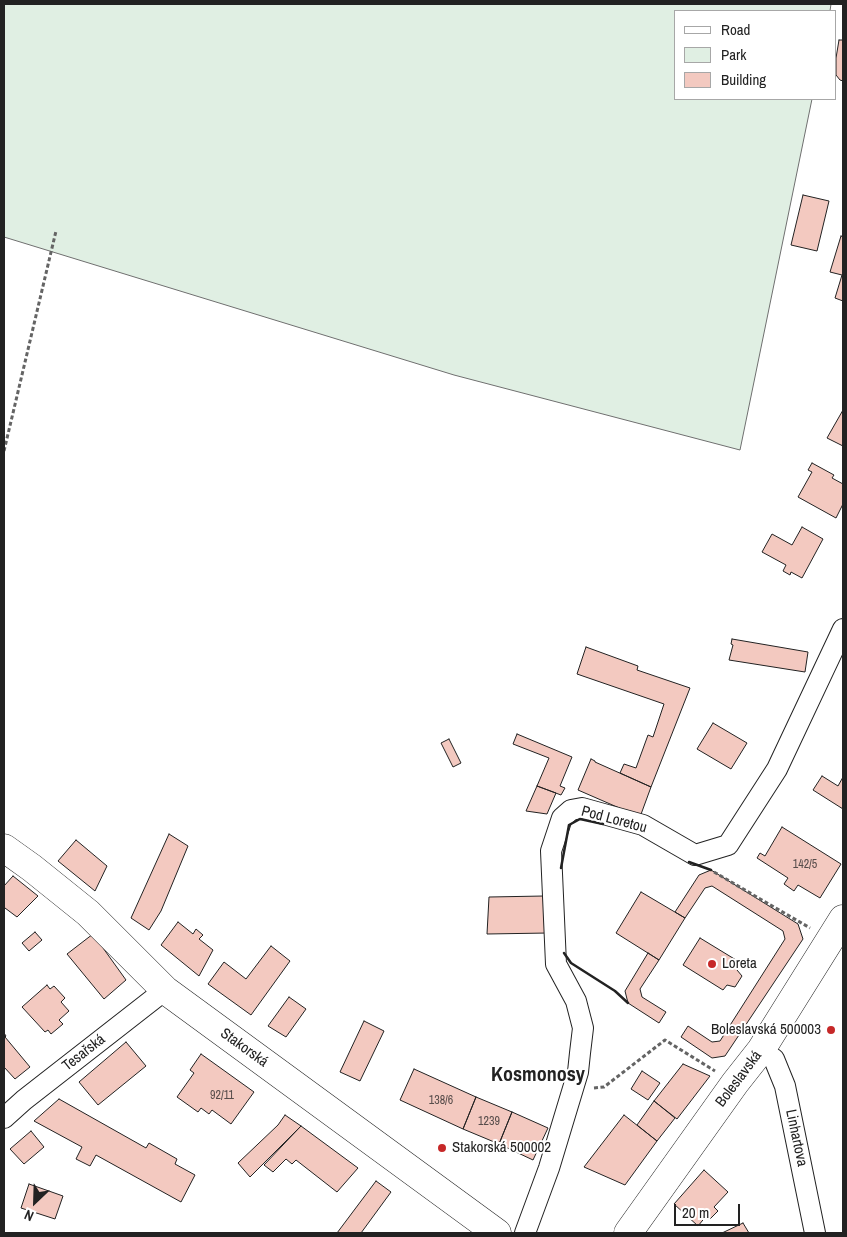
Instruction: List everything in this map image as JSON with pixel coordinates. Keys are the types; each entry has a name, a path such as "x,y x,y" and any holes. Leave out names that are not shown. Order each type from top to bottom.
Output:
{"street":[{"name":"Pod Loretou","path":"525,1233 549,1168 573,1090 578,1072 582,1028 576,1001 556,964 551,851 562,818 571,810 582,808 643,825 695,855 728,845 777,769 843,629"},
{"name":"Stakorská","path":"4,848 88,913 165,990 497,1233"},
{"name":"Boleslavská","path":"628,1233 734,1083 761,1050 843,919"},
{"name":"Tesařská","path":"4,1118 24,1100 165,990"},
{"name":"Linhartova","path":"761,1050 774,1059 785,1086 816,1233"}],"path":[{"path":"4,451 56,231"},
{"path":"711,870 814,930"},
{"path":"573,1090 604,1087 666,1040 718,1073"}],"green space":[{"path":"4,4 831,4 830,10 674,10 674,100 812,100 740,450 454,375 4,237"}],"building":[{"path":"839,40 843,40 843,81 837,76"},
{"path":"803,195 829,201 817,251 791,245"},
{"path":"841,236 843,237 843,301 835,298 842,275 830,272"},
{"path":"843,410 843,446 827,438"},
{"path":"812,463 834,475 832,478 843,484 843,504 836,518 798,497 812,472 808,470"},
{"path":"802,527 823,539 802,578 791,572 790,575 783,571 786,565 762,552 772,534 792,545"},
{"path":"732,639 808,652 805,672 729,660 733,645 731,644"},
{"path":"586,647 638,666 637,670 690,688 651,787 620,773 624,764 636,768 648,735 653,737 664,704 577,674"},
{"path":"713,723 747,743 731,769 697,749"},
{"path":"517,734 572,757 560,786 565,788 561,795 537,786 549,758 513,744"},
{"path":"449,739 461,763 453,767 441,743"},
{"path":"591,759 651,787 640,817 578,790"},
{"path":"822,776 838,786 843,777 843,809 813,790"},
{"path":"537,786 556,793 547,814 526,811"},
{"path":"782,827 841,864 820,898 798,885 794,891 784,884 788,878 757,858 760,853 765,856"},
{"path":"169,834 188,846 161,911 149,930 131,918"},
{"path":"76,840 107,866 95,891 58,861"},
{"path":"711,870 798,924 803,939 725,1056 712,1058 681,1037 688,1026 712,1042 720,1041 785,939 783,931 712,886 705,888 685,918 675,912 699,875"},
{"path":"13,876 38,896 17,917 5,908 4,910 4,886"},
{"path":"641,892 685,918 659,960 616,933"},
{"path":"544,896 548,933 487,934 489,897"},
{"path":"178,922 193,934 196,929 203,935 199,939 213,950 199,976 161,945"},
{"path":"35,932 42,940 29,951 22,943"},
{"path":"93,934 126,980 104,999 67,954"},
{"name":"Loreta","path":"700,938 741,963 737,970 742,976 735,987 727,985 723,990 683,965"},
{"path":"271,946 290,961 251,1015 208,984 224,962 246,979"},
{"path":"648,953 659,960 640,989 642,997 666,1012 659,1023 628,1003 625,991"},
{"path":"47,985 50,989 54,986 65,998 61,1002 69,1011 59,1020 63,1024 51,1034 48,1030 45,1032 22,1007"},
{"path":"289,997 306,1009 286,1037 268,1026"},
{"path":"364,1021 384,1031 360,1081 340,1072"},
{"path":"4,1033 5,1037 30,1067 15,1079 4,1067"},
{"path":"126,1042 146,1066 98,1105 79,1082"},
{"path":"201,1054 254,1092 231,1124 212,1110 209,1114 201,1108 198,1112 177,1097 194,1073 190,1070"},
{"path":"683,1064 710,1076 677,1119 654,1101"},
{"path":"414,1069 476,1097 463,1129 400,1100"},
{"path":"642,1071 660,1083 648,1100 631,1089"},
{"path":"476,1097 512,1112 499,1144 463,1129"},
{"path":"59,1099 146,1148 149,1143 177,1159 175,1164 195,1175 181,1202 96,1155 90,1166 76,1159 82,1147 34,1121"},
{"path":"654,1101 675,1118 657,1141 637,1125"},
{"path":"512,1112 548,1128 533,1160 499,1144"},
{"path":"285,1115 301,1126 250,1177 238,1163 278,1125"},
{"path":"624,1115 657,1141 625,1185 584,1167"},
{"path":"301,1126 358,1168 337,1192 296,1160 292,1164 286,1159 273,1172 264,1165"},
{"path":"31,1131 44,1147 24,1164 10,1149"},
{"path":"704,1170 728,1192 714,1207 718,1211 710,1219 707,1215 698,1226 674,1204"},
{"path":"376,1181 391,1192 361,1233 337,1233"},
{"path":"29,1184 63,1196 55,1219 21,1208"},
{"path":"743,1223 749,1233 722,1233"}],"wall":[{"path":"561,868 569,825 580,819 603,824"},
{"path":"689,862 711,870"},
{"path":"564,953 571,963 615,991 628,1003"}],"place":[{"name":"Loreta","path":"712,964"},
{"name":"Boleslavská 500003","path":"831,1030"},
{"name":"Stakorská 500002","path":"442,1148"}],"district":[{"name":"Kosmonosy","path":"538,1076"}]}
